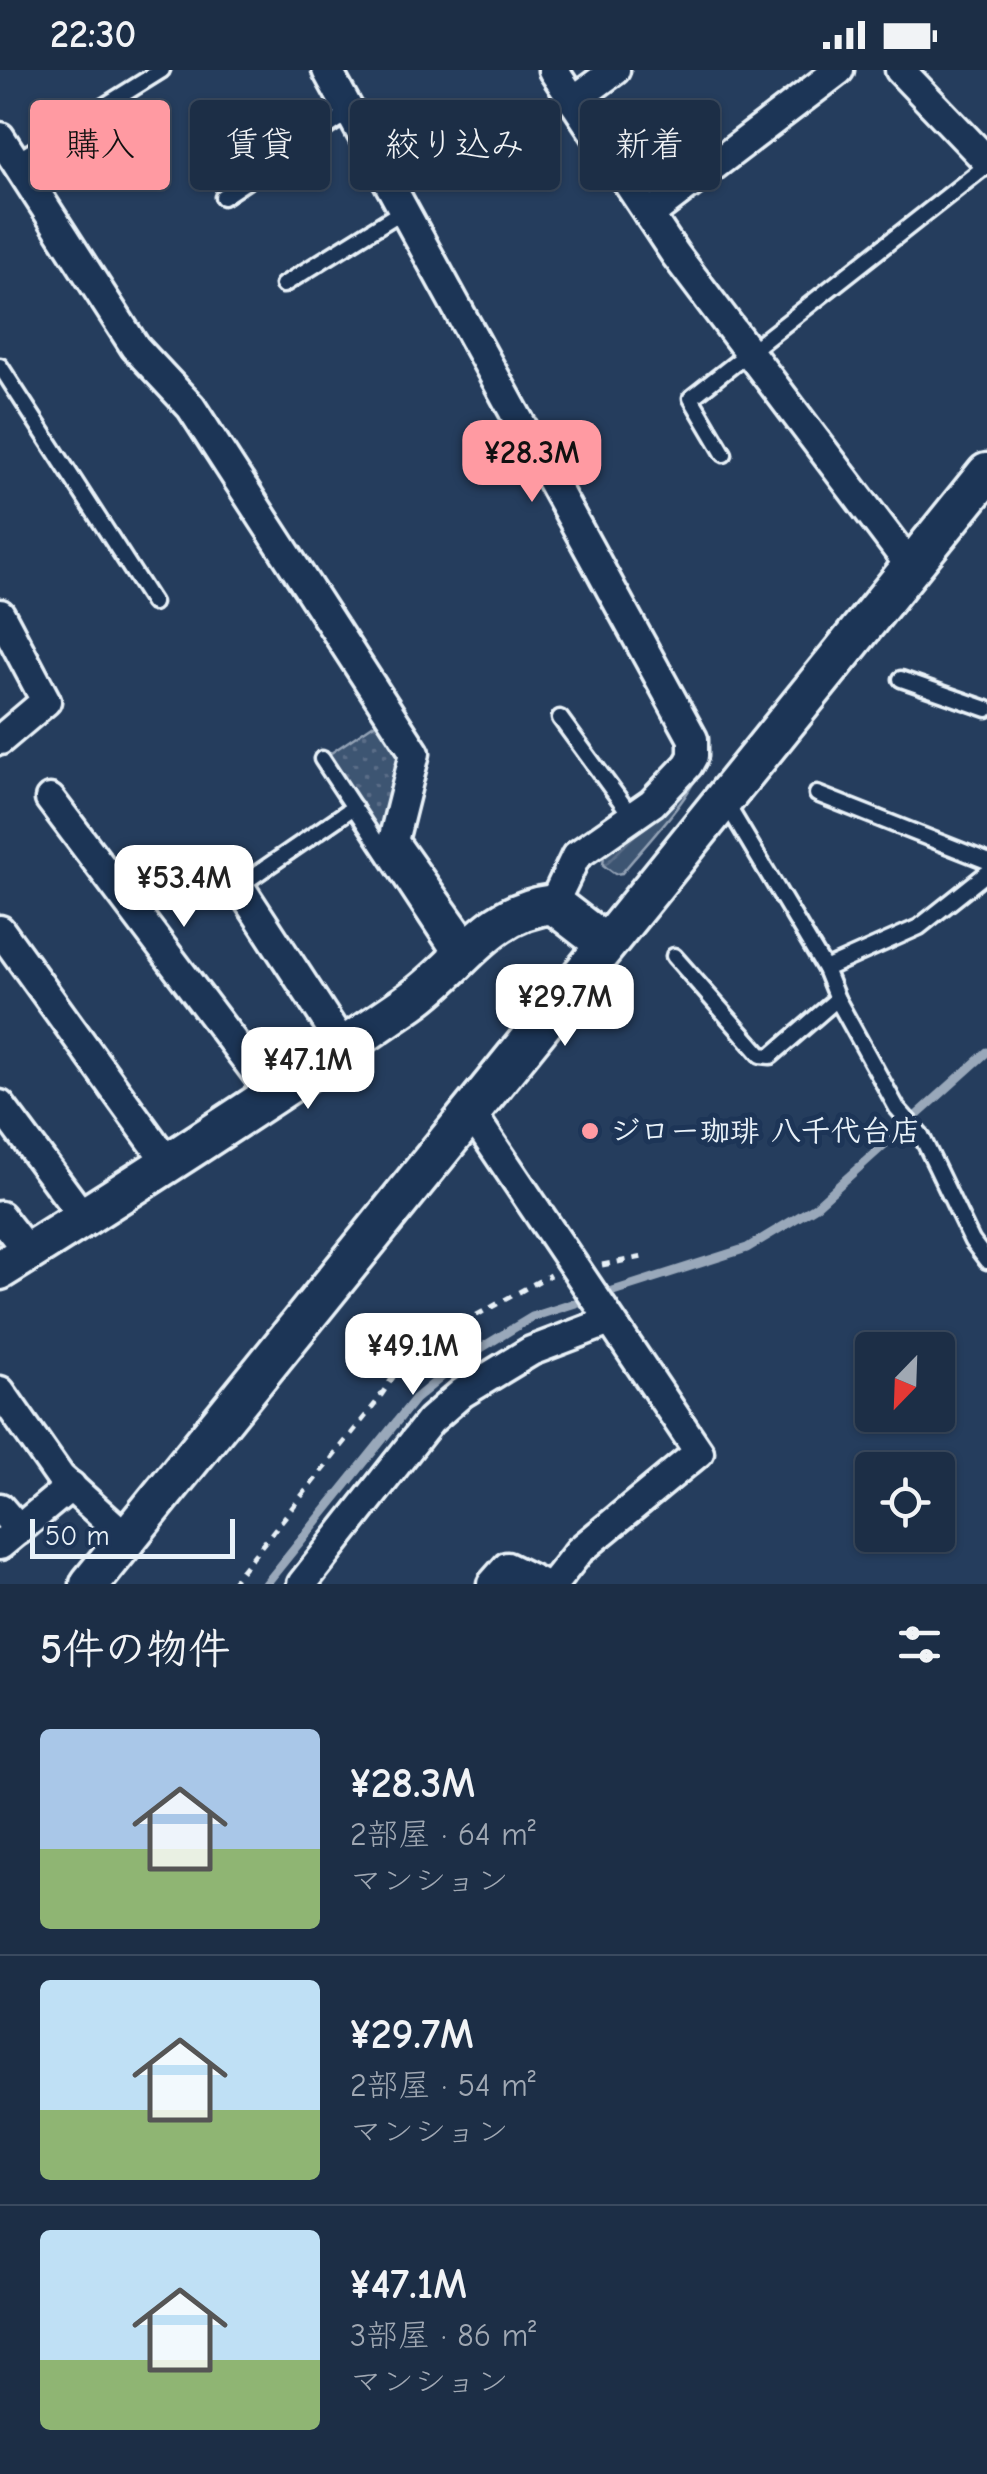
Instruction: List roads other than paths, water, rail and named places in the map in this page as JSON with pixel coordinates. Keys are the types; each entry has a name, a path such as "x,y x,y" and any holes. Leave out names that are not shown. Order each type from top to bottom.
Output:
{"street":[{"path":"327,70 350,112"},
{"path":"554,70 747,352 911,567"},
{"path":"573,100 615,70"},
{"path":"649,214 839,70"},
{"path":"900,70 987,163"},
{"path":"0,136 134,347 191,407 414,753 392,841 458,949"},
{"path":"393,190 693,739 693,756 688,765 634,819 576,856 553,904"},
{"path":"90,1584 987,473"},
{"path":"0,614 46,701 0,740"},
{"path":"50,799 273,1095"},
{"path":"239,886 344,1047"},
{"path":"0,1216 14,1261 344,1047 431,987 458,949 528,907 553,904 605,944"},
{"path":"0,930 168,1163"},
{"path":"0,1105 84,1217"},
{"path":"471,1112 699,1452 579,1552 553,1584"},
{"path":"302,1584 430,1421 462,1393 531,1351 607,1316"},
{"path":"0,1390 60,1477 127,1538"},
{"path":"0,1508 10,1537 71,1486"},
{"path":"492,1584 507,1567 542,1584"}],"lane":[{"path":"16,161 162,70"},
{"path":"223,197 350,112"},
{"path":"724,454 691,398 987,163"},
{"path":"283,285 404,210"},
{"path":"0,366 154,603"},
{"path":"900,679 987,709"},
{"path":"560,718 634,819"},
{"path":"322,759 458,949"},
{"path":"816,794 987,861"},
{"path":"723,798 824,969 897,1108 921,1135 972,1241 987,1262"},
{"path":"239,886 354,808"},
{"path":"824,969 919,926 987,873"},
{"path":"674,956 761,1055 771,1056 837,999"}],"waterway":[{"path":"266,1584 415,1399 463,1359 532,1317 747,1248 815,1207 987,1052"}],"place":[{"name":"ジロー珈琲 八千代台店","path":"590,1131"}]}
